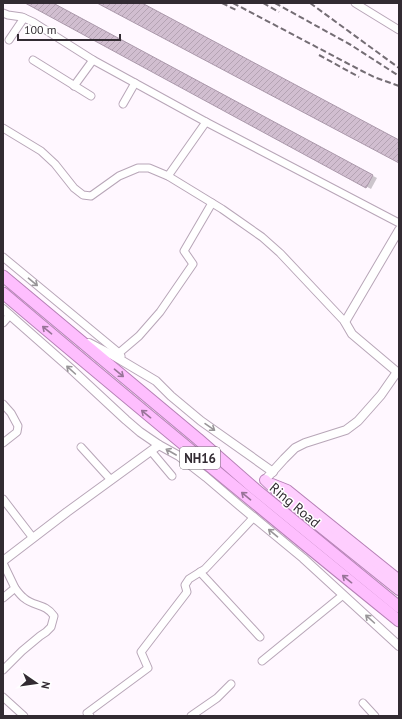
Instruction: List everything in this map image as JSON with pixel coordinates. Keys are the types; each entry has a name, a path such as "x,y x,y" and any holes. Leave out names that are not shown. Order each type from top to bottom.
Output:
{"highway":[{"name":"NH16","path":"3,276 198,439 255,489 399,607"},
{"name":"NH16","path":"3,293 300,541 399,621"}],"main road":[{"path":"255,489 265,480"},
{"name":"Ring Road","path":"265,480 287,490 399,580"},
{"name":"Ring Road","path":"265,480 283,497 399,590"}],"street":[{"path":"355,3 399,30"},
{"path":"3,13 24,18 33,22 93,60 206,122 399,223"},
{"path":"9,40 24,18"},
{"path":"33,60 91,96"},
{"path":"74,86 93,60"},
{"path":"123,104 135,83"},
{"path":"168,176 206,122"},
{"path":"3,128 41,151 55,164 74,188 83,195 91,196 119,176 138,168 149,168 168,176 212,202 262,237 276,249 345,322 352,334 398,370 381,395 358,421 346,430 305,443 295,448 265,480"},
{"path":"119,353 139,336 160,312 192,264 184,251 212,202"},
{"path":"345,322 399,230"},
{"path":"3,257 119,353 125,363"},
{"path":"3,309 140,432 178,456 206,477 303,558 399,646"},
{"path":"3,324 10,315"},
{"path":"74,335 156,381 201,421 272,472"},
{"path":"3,404 18,426 17,432 3,443"},
{"path":"3,670 22,651 51,627 54,616 47,608 24,599 15,588 3,562 159,445"},
{"path":"80,447 111,480"},
{"path":"151,451 172,476"},
{"path":"3,499 33,538"},
{"path":"90,716 87,713 148,668 141,652 187,592 185,585 189,579 205,569 254,517"},
{"path":"200,572 260,637"},
{"path":"3,598 15,588"},
{"path":"262,660 343,595"},
{"path":"191,716 217,698 231,684"},
{"path":"3,696 24,716"},
{"path":"363,703 375,716"}],"building":[{"path":"25,3 53,3 373,175 366,188"},
{"path":"97,3 142,3 399,140 399,163"}],"railway":[{"path":"222,3 238,11"},
{"path":"233,3 362,71 399,86"},
{"path":"263,3 279,12"},
{"path":"275,3 351,45 399,76"},
{"path":"310,3 399,68"},
{"path":"319,55 359,77"}]}
